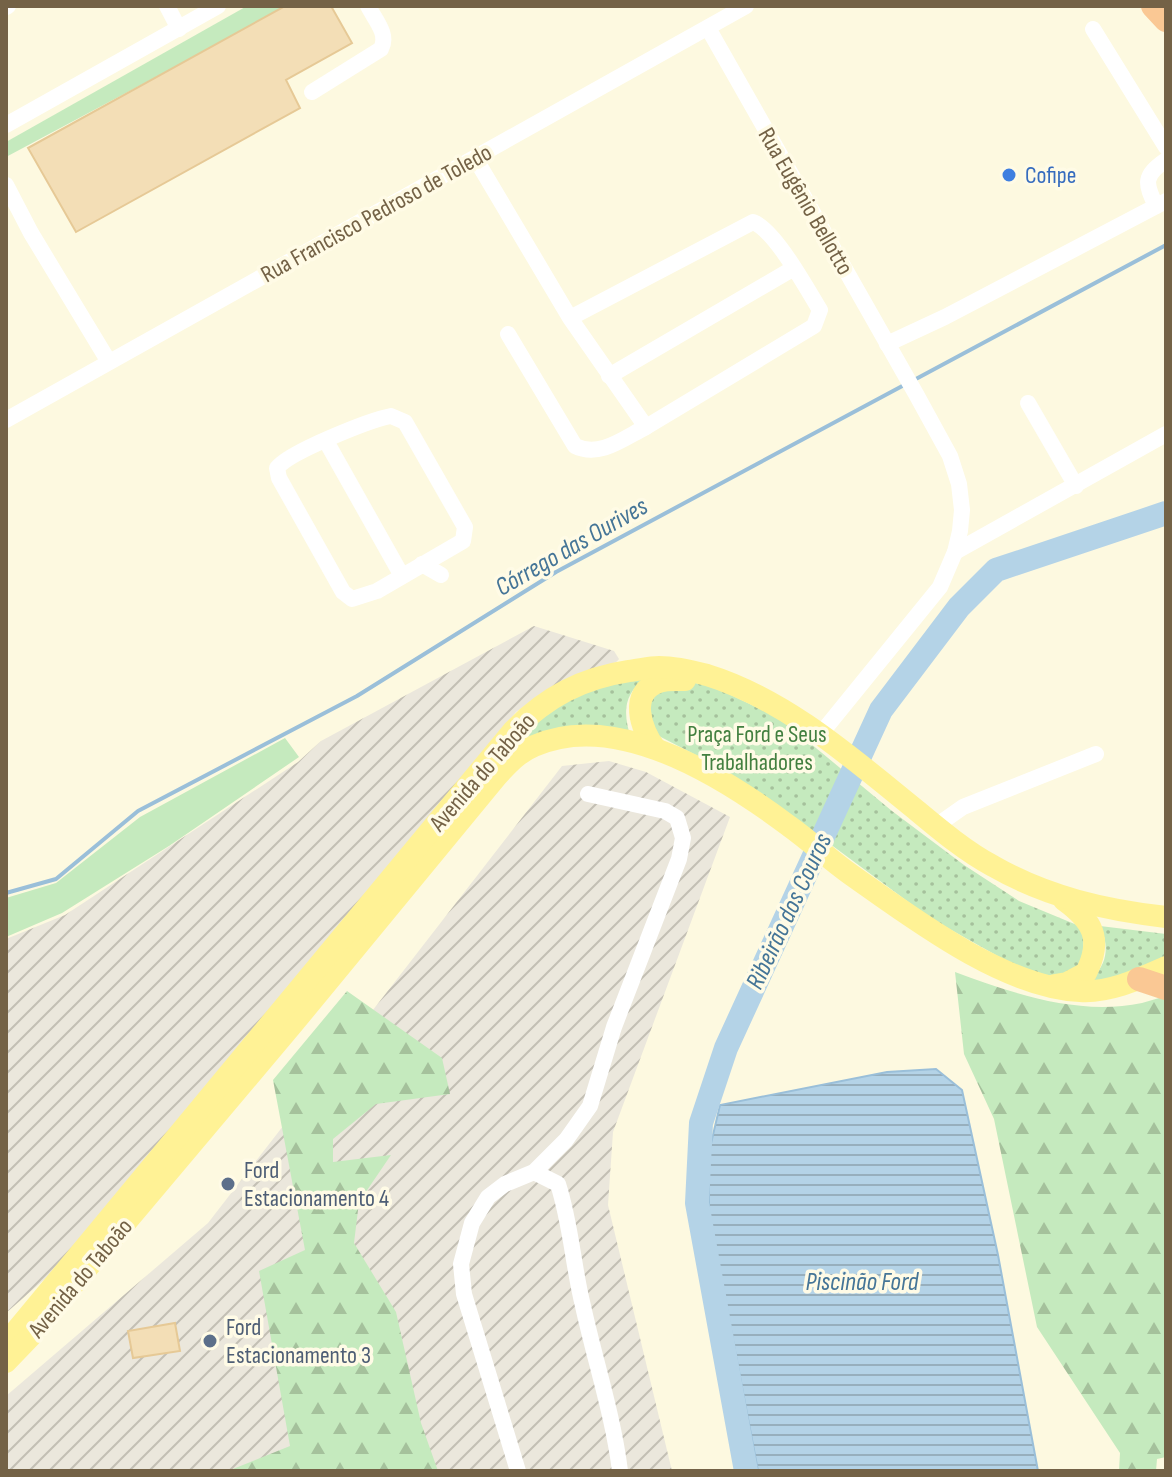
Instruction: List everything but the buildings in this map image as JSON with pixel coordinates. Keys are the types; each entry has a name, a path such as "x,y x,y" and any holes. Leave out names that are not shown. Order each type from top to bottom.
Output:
{"highway":[{"path":"1153,6 1166,20"},
{"path":"1139,979 1166,988"}],"main road":[{"name":"Avenida do Taboão","path":"6,1343 513,731 534,710 564,690 603,675 662,681 718,679 771,703 825,740"},
{"path":"648,678 640,711 646,737 655,748"},
{"name":"Avenida do Taboão","path":"6,1362 40,1326 497,776 515,757 534,746 572,736 614,739 655,748 683,760 787,824 847,872 932,931 990,963 1046,987 1082,992 1117,987 1166,967"},
{"path":"825,740 991,865 1060,897 1108,909 1166,917"},
{"path":"1046,987 1067,983 1086,973 1095,946 1087,920 1060,897"}],"street":[{"path":"167,6 179,29"},
{"path":"6,125 218,6"},
{"path":"312,92 381,49 383,34 368,6"},
{"name":"Rua Francisco Pedroso de Toledo","path":"6,420 746,6"},
{"name":"Rua Eugênio Bellotto","path":"708,28 916,394 950,456 959,484 962,510 955,552 940,587 825,740"},
{"path":"1093,29 1166,147"},
{"path":"475,158 570,318 646,427"},
{"path":"887,344 945,317 1161,203 1147,187 1148,176 1166,160"},
{"path":"6,185 31,233 109,362"},
{"path":"508,334 575,446 586,451 598,451 646,427 814,326 820,310 794,268 762,227 753,222 570,318"},
{"path":"609,376 794,268"},
{"path":"1028,403 1076,486"},
{"path":"391,416 405,422 466,532 463,541 422,564 377,591 352,599 347,597 278,473 280,464 378,419 391,416"},
{"path":"955,552 1166,434"},
{"path":"326,441 402,576"},
{"path":"422,564 441,575"},
{"path":"936,826 963,807 1096,754"},
{"path":"518,1471 464,1294 461,1264 472,1223 488,1197 505,1184 534,1172 566,1140 590,1106 614,1027 679,859 683,838 677,818 665,811 588,794"},
{"path":"534,1172 558,1184 569,1220 578,1287 620,1471"}],"shaded area":[{"path":"534,626 614,651 619,659 544,692 516,712 86,1243 6,1313 6,939 65,915 298,762 321,741"},
{"path":"609,761 646,772 730,817 613,1132 608,1205 672,1471 6,1471 6,1396 208,1223 562,766"}],"green space":[{"path":"247,6 289,6 6,157 6,142"},
{"name":"Praça Ford e Seus Trabalhadores","path":"645,679 632,691 627,705 631,738 502,753 511,741 586,687"},
{"name":"Praça Ford e Seus Trabalhadores","path":"695,683 710,685 781,719 892,811 964,865 1019,901 1077,925 1084,933 1082,964 1058,976 1042,975 1010,963 930,918 795,818 717,766 655,734 646,704 653,694"},
{"path":"285,738 299,757 169,846 62,913 6,937 6,898 56,883 140,817"},
{"path":"1100,926 1166,934 1166,963 1083,986 1097,973 1106,952"},
{"path":"955,972 1024,995 1071,1005 1118,1006 1166,996 1166,1457 1157,1459 1156,1471 1119,1471 1120,1453 1037,1327 994,1119 964,1054"},
{"path":"347,991 442,1058 450,1094 376,1104 333,1139 333,1162 391,1155 359,1202 354,1243 396,1312 421,1423 438,1471 228,1471 290,1446 259,1271 305,1250 273,1080"}],"water":[{"name":"Piscinão Ford","path":"936,1069 962,1090 998,1255 1038,1471 758,1471 709,1215 709,1152 720,1105 887,1072"}],"waterway":[{"name":"Córrego das Ourives","path":"914,380 1166,245"},
{"name":"Córrego das Ourives","path":"6,893 56,879 138,811 357,696 556,572 906,384"},
{"name":"Ribeirão dos Couros","path":"746,1471 697,1203 701,1123 726,1048 881,710 959,607 996,570 1166,513"}],"place":[{"name":"Cofipe","path":"1009,175"},
{"name":"Ford Estacionamento 4","path":"228,1184"},
{"name":"Ford Estacionamento 3","path":"210,1341"}]}
